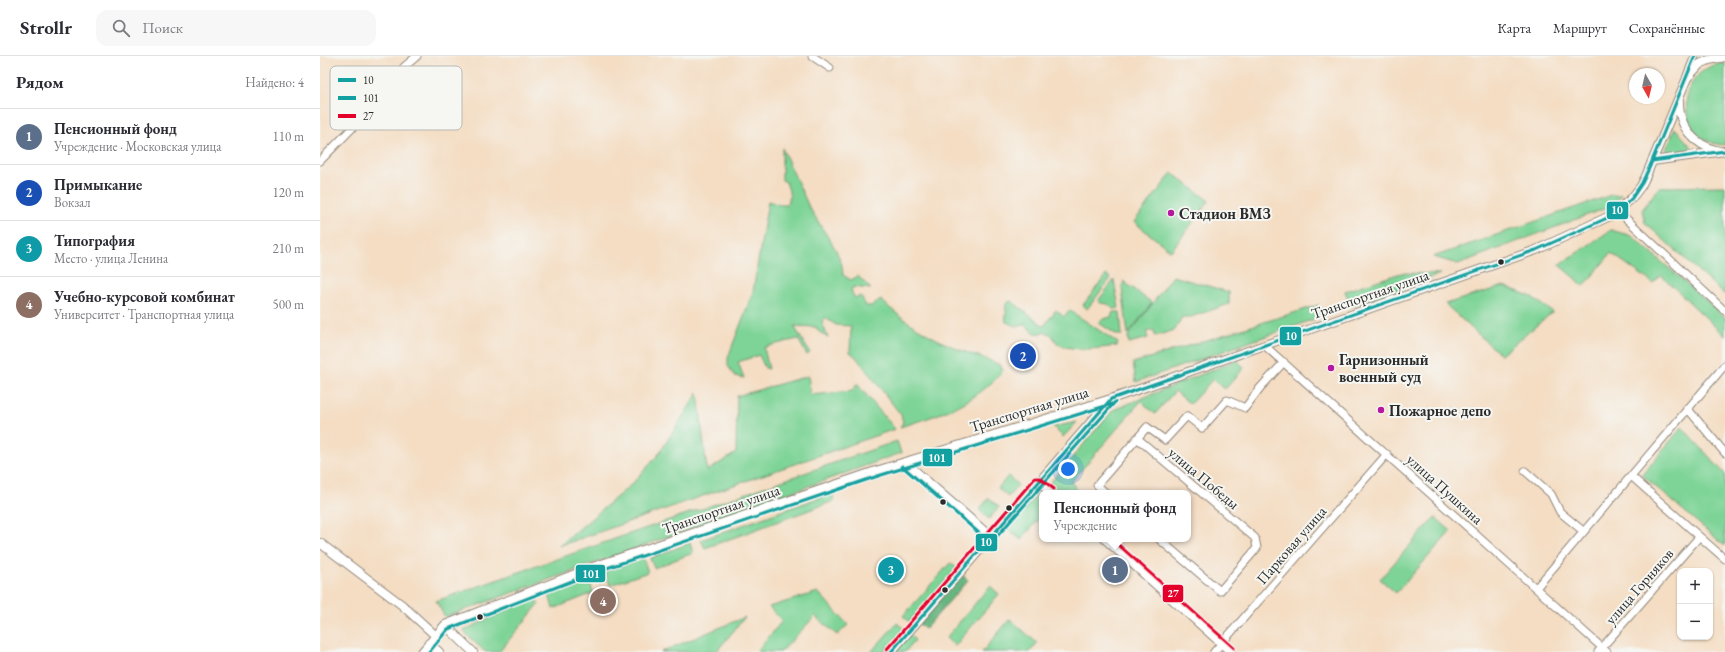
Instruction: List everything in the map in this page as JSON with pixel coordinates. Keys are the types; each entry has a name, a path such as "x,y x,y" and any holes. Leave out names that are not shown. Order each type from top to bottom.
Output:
{"main road":[{"path":"1687,78 1700,64 1709,60 1725,57"},
{"name":"Транспортная улица","path":"445,625 596,566 905,462 1111,399 1536,250 1618,211 1637,193 1687,78"},
{"path":"1679,98 1679,114 1685,129 1690,136 1702,145 1722,151"},
{"path":"1652,161 1722,151"},
{"path":"891,652 1111,399"},
{"path":"905,462 991,537"},
{"path":"1038,482 1047,490"},
{"path":"1108,542 1231,652"},
{"path":"320,543 402,605 436,636"},
{"path":"422,652 445,625 473,652"},
{"path":"429,643 439,652"}],"street":[{"path":"405,66 417,56"},
{"path":"812,56 830,68"},
{"path":"1687,78 1695,56"},
{"path":"320,161 350,130"},
{"path":"1618,211 1725,311"},
{"name":"улица Пушкина","path":"1264,345 1536,588 1603,650"},
{"path":"1103,490 1097,485 1147,427 1165,440 1187,416 1202,428 1227,400 1246,408 1260,388 1284,362"},
{"path":"1536,588 1725,364"},
{"path":"1687,408 1725,453"},
{"name":"улица Победы","path":"1137,438 1255,538 1257,548 1220,592 1162,542"},
{"name":"Парковая улица","path":"1214,652 1387,454"},
{"path":"1525,471 1551,494 1560,512 1583,531"},
{"path":"1631,476 1725,559"},
{"name":"улица Горняков","path":"1603,650 1699,537"}],"green space":[{"path":"1725,63 1725,145 1708,141 1696,132 1689,119 1686,105 1689,90 1696,77 1708,68"},
{"path":"1675,128 1692,148 1693,151 1665,152"},
{"path":"782,148 809,207 836,250 842,265 843,275 851,280 858,276 871,289 853,287 851,291 855,298 861,296 866,306 871,306 881,300 898,315 927,334 958,349 1001,366 1003,370 996,379 981,392 959,405 936,415 900,427 903,422 901,415 856,357 850,352 851,326 836,325 824,317 822,322 828,338 818,331 816,327 794,326 810,353 807,355 798,339 768,346 764,348 769,369 765,368 759,355 738,362 744,378 735,376 728,366 728,358 753,292 768,201 780,205 786,205 789,200 786,182 782,180"},
{"name":"Стадион ВМЗ","path":"1172,173 1209,201 1171,251 1134,222"},
{"path":"1725,186 1725,295 1645,223 1642,210 1659,187"},
{"path":"1611,195 1622,195 1606,208 1458,264 1433,257"},
{"path":"1611,230 1632,236 1725,317 1725,336 1661,275 1653,283 1611,253 1584,286 1559,265"},
{"path":"1401,273 1440,274 1351,307 1345,291"},
{"path":"1106,275 1111,278 1087,309 1083,305"},
{"path":"1173,276 1229,292 1229,304 1191,317 1182,317 1175,330 1155,336 1154,330 1146,332 1148,338 1129,343 1128,336"},
{"path":"1114,280 1119,308 1113,309 1108,304 1098,301"},
{"path":"1123,281 1152,303 1128,334 1122,288 1124,284"},
{"path":"1504,286 1532,297 1553,312 1501,355 1445,304"},
{"path":"1011,301 1044,326 1056,310 1064,317 1069,310 1118,343 1117,346 1088,349 1067,347 1058,344 1053,336 1049,334 1035,333 1025,325 1015,326 1006,322 1006,305"},
{"path":"1319,305 1323,316 1136,382 1133,363"},
{"path":"1113,312 1120,312 1122,335 1117,335 1099,323 1103,319 1111,317"},
{"path":"1237,360 1244,368 1225,389 1213,379 1190,404 1175,391 1155,414 1141,401 1071,482 1078,490 1058,490 1050,483 1113,410"},
{"path":"808,376 811,395 852,391 857,384 895,429 559,546 632,484 658,455 698,393 707,471 736,453 737,396"},
{"path":"1077,422 1063,437 1053,427"},
{"path":"1682,427 1725,474 1725,546 1642,475"},
{"path":"897,441 901,453 445,617 436,601"},
{"path":"1008,476 1018,485 1008,497 998,488"},
{"path":"1039,492 1039,519 1021,540 1008,529"},
{"path":"832,493 834,501 705,548 701,540"},
{"path":"989,498 999,507 989,519 979,510"},
{"path":"1435,517 1451,531 1396,593 1380,579"},
{"path":"690,543 693,553 654,568 650,558"},
{"path":"643,558 648,572 610,585 605,571"},
{"path":"950,563 957,568 909,622 903,616"},
{"path":"961,574 968,580 925,629 919,624"},
{"path":"589,576 593,593 553,609 548,590"},
{"path":"990,586 999,594 955,646 946,638"},
{"path":"818,592 848,625 837,635 815,616 781,652 757,651 782,621 769,607"},
{"path":"533,597 539,604 499,652 485,652 463,631"},
{"path":"745,617 716,652 661,652"},
{"path":"1010,619 1037,643 1030,652 982,652"},
{"path":"897,623 904,629 883,652 871,652"},
{"path":"909,634 915,640 905,652 893,652"}],"transit line":[{"name":"10","path":"891,652 1111,399 1536,250 1605,219 1625,205 1632,198 1642,183 1650,166 1695,56"},
{"name":"10","path":"1652,161 1725,151"},
{"name":"101","path":"902,466 988,541 992,542 1115,402"},
{"name":"101","path":"429,652 448,629 598,571 878,476 1112,404"},
{"name":"27","path":"887,649 1035,478 1040,478 1054,489"},
{"name":"27","path":"1115,542 1234,648"}],"place":[{"name":"Стадион ВМЗ","path":"1171,213"},
{"name":"Примыкание","path":"1023,356"},
{"name":"Гарнизонный военный суд","path":"1331,368"},
{"name":"Пожарное депо","path":"1381,410"},
{"name":"Типография","path":"891,570"},
{"name":"Пенсионный фонд","path":"1115,570"},
{"name":"Учебно-курсовой комбинат","path":"603,601"}]}
